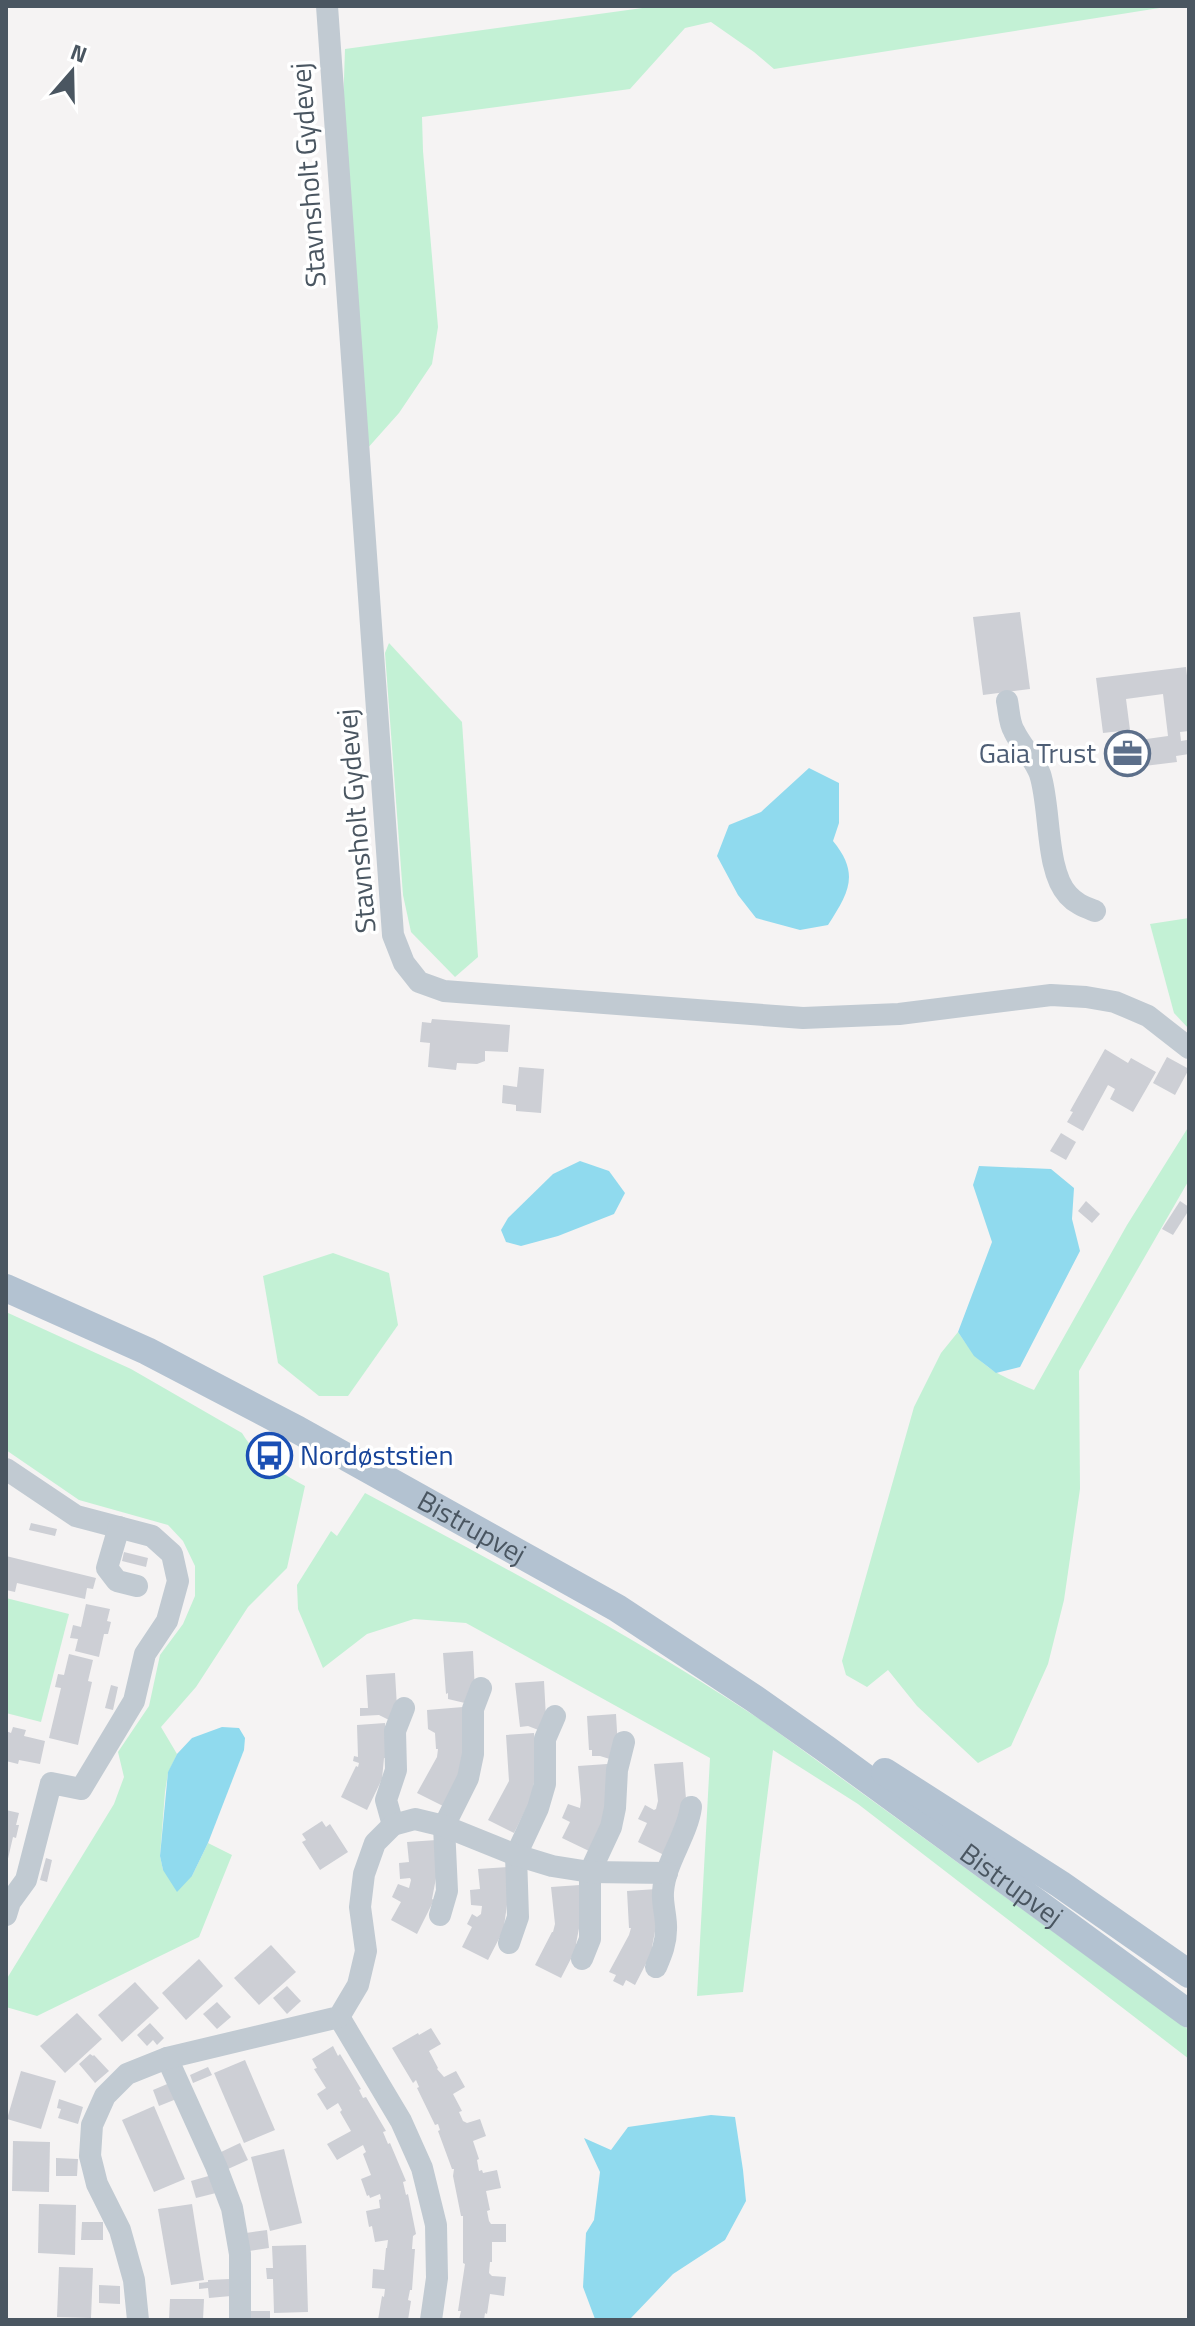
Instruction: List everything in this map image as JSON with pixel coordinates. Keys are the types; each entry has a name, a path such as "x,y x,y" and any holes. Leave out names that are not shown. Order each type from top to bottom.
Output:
{"main road":[{"name":"Bistrupvej","path":"6,1288 147,1351 315,1439 617,1608 755,1699 1189,2014"},
{"name":"Bistrupvej","path":"755,1699 909,1786 1060,1884 1189,1974"}],"street":[{"name":"Stavnsholt Gydevej","path":"327,6 393,935 404,963 419,982 444,991 803,1018 899,1014 1051,995 1086,997 1115,1002 1148,1016 1189,1048"},
{"path":"1007,701 1013,730 1038,770 1046,795 1053,862 1059,881 1076,903 1095,911"},
{"path":"6,1469 76,1516 152,1536 172,1554 178,1581 167,1621 145,1654 134,1701 81,1789 51,1783 26,1880 10,1902 6,1915"},
{"path":"119,1527 107,1568 117,1581 137,1586"},
{"path":"440,1915 447,1891 444,1826 468,1778 473,1754 473,1709 481,1688"},
{"path":"393,1825 386,1800 396,1770 395,1731 404,1708"},
{"path":"509,1943 518,1917 516,1855 538,1808 545,1784 545,1739 555,1716"},
{"path":"582,1959 590,1939 590,1872 611,1827 617,1770 624,1742"},
{"path":"656,1967 666,1931 663,1892 667,1873 689,1821 691,1807"},
{"path":"138,2320 134,2280 120,2230 97,2184 90,2156 92,2125 105,2096 127,2074 167,2058 339,2017 358,1985 366,1951 360,1907 364,1874 375,1843 393,1825 415,1819 444,1826 552,1866 590,1872 667,1873"},
{"path":"339,2017 401,2121 422,2168 436,2225 437,2278 431,2320"},
{"path":"167,2058 232,2208 240,2254 240,2320"}],"green space":[{"path":"657,6 1172,6 774,69 711,22 685,28 630,89 422,117 438,327 432,364 399,413 366,450 342,138 345,49"},
{"path":"389,643 462,722 478,957 455,977 411,932 403,895 385,653"},
{"path":"1189,918 1189,1029 1174,1013 1150,924"},
{"path":"1189,1126 1189,1180 1079,1371 1080,1489 1064,1600 1048,1664 1011,1746 978,1763 917,1706 888,1670 867,1687 846,1675 842,1661 914,1407 941,1353 958,1332 982,1362 1034,1390 1127,1225"},
{"path":"333,1253 389,1273 398,1325 348,1396 319,1396 278,1363 263,1276"},
{"path":"6,1312 131,1369 242,1433 269,1464 305,1486 287,1568 248,1607 196,1687 161,1727 177,1754 168,1773 165,1792 160,1856 163,1870 192,1876 208,1843 232,1855 199,1937 37,2016 6,2007 6,1980 114,1804 124,1777 118,1752 149,1706 160,1655 183,1624 195,1596 195,1566 183,1541 168,1525 79,1500 6,1450"},
{"path":"365,1493 615,1630 761,1720 1189,2030 1189,2059 858,1804 773,1750 743,1992 697,1996 710,1758 466,1623 414,1619 367,1634 323,1668 298,1609 297,1585 331,1531 337,1536"},
{"path":"6,1598 69,1614 41,1722 6,1713"}],"water":[{"path":"809,768 839,783 839,823 833,841 847,863 849,873 846,893 828,925 800,930 756,918 738,895 717,856 729,825 761,812"},
{"path":"580,1161 609,1171 625,1193 614,1214 558,1236 521,1246 506,1242 501,1230 508,1218 553,1174"},
{"path":"979,1166 1051,1169 1074,1188 1072,1219 1080,1251 1020,1367 996,1373 974,1356 958,1332 992,1242 973,1185"},
{"path":"222,1727 239,1728 245,1738 244,1750 208,1843 192,1876 177,1892 163,1870 160,1856 168,1772 177,1754 192,1738"},
{"path":"711,2115 735,2117 743,2170 746,2201 725,2240 673,2274 631,2318 595,2319 583,2287 586,2233 594,2220 600,2172 584,2138 611,2150 628,2127"}],"building":[{"path":"1020,612 1030,689 983,695 973,617"},
{"path":"1186,667 1189,731 1180,732 1181,741 1187,740 1189,754 1176,756 1177,762 1128,768 1125,742 1168,736 1163,694 1126,699 1130,730 1103,733 1096,678"},
{"path":"432,1019 510,1025 508,1052 485,1051 485,1061 477,1064 457,1063 456,1070 428,1067 430,1043 420,1042 422,1022 431,1023"},
{"path":"1105,1049 1128,1063 1131,1058 1156,1072 1133,1112 1110,1099 1115,1089 1108,1085 1083,1131 1067,1122 1073,1112 1070,1111"},
{"path":"1167,1057 1189,1069 1175,1095 1153,1083"},
{"path":"519,1067 544,1069 541,1113 516,1111 516,1105 502,1103 503,1085 517,1087"},
{"path":"1061,1133 1076,1142 1066,1160 1050,1151"},
{"path":"1086,1201 1100,1214 1092,1223 1078,1211"},
{"path":"1180,1201 1189,1210 1173,1235 1162,1229"},
{"path":"31,1523 57,1529 55,1536 29,1530"},
{"path":"124,1552 148,1558 146,1567 122,1561"},
{"path":"6,1556 96,1578 93,1589 87,1588 85,1599 17,1583 15,1592 6,1590"},
{"path":"86,1604 110,1609 107,1621 111,1622 108,1634 104,1634 99,1657 75,1651 78,1639 70,1638 73,1625 81,1627"},
{"path":"473,1651 475,1692 469,1704 448,1699 443,1653"},
{"path":"69,1654 93,1660 88,1681 92,1682 78,1745 49,1738 61,1688 55,1687 58,1674 64,1675"},
{"path":"395,1673 397,1707 391,1721 379,1715 360,1716 360,1708 368,1708 366,1675"},
{"path":"544,1681 546,1718 541,1731 528,1726 520,1727 515,1683"},
{"path":"111,1685 118,1687 113,1710 105,1708"},
{"path":"463,1707 465,1748 461,1770 443,1806 417,1793 437,1757 438,1749 435,1733 428,1729 427,1710"},
{"path":"616,1714 618,1748 613,1760 592,1756 587,1716"},
{"path":"385,1723 387,1758 384,1758 382,1779 367,1810 341,1797 359,1763 353,1761 354,1756 358,1757 357,1725"},
{"path":"13,1727 26,1730 24,1736 45,1741 40,1764 6,1761 6,1731 11,1733"},
{"path":"534,1733 537,1775 532,1797 514,1833 488,1820 509,1781 506,1735"},
{"path":"683,1762 686,1799 664,1855 638,1842 647,1823 638,1819 645,1805 656,1809 654,1764"},
{"path":"607,1764 608,1798 604,1820 589,1851 562,1838 570,1822 562,1818 568,1804 580,1808 578,1766"},
{"path":"6,1810 19,1813 16,1838 13,1837 7,1863"},
{"path":"322,1821 326,1827 330,1824 348,1852 320,1870 302,1842 306,1840 302,1834"},
{"path":"437,1840 434,1900 417,1934 391,1920 401,1902 392,1897 398,1884 409,1888 411,1880 400,1879 399,1863 409,1862 407,1842"},
{"path":"46,1858 52,1860 47,1882 40,1880"},
{"path":"508,1867 505,1927 488,1960 462,1947 472,1927 467,1924 472,1914 477,1917 481,1914 482,1906 471,1905 470,1890 480,1889 478,1869"},
{"path":"580,1885 578,1945 561,1978 535,1965 555,1924 551,1887"},
{"path":"657,1889 654,1948 635,1985 626,1980 623,1986 613,1981 616,1975 609,1972 631,1928 627,1891"},
{"path":"271,1945 296,1972 259,2005 234,1978"},
{"path":"199,1959 223,1986 186,2020 162,1993"},
{"path":"135,1982 159,2008 122,2042 98,2015"},
{"path":"287,1986 301,2001 287,2014 273,1998"},
{"path":"217,2002 231,2017 217,2029 203,2014"},
{"path":"77,2013 102,2039 65,2073 40,2046"},
{"path":"150,2023 164,2038 157,2045 153,2040 147,2046 137,2035"},
{"path":"431,2028 441,2044 429,2051 437,2069 444,2077 456,2071 465,2087 453,2094 462,2111 459,2112 463,2121 467,2123 480,2119 486,2136 473,2141 479,2171 497,2170 501,2188 486,2191 489,2221 491,2224 506,2224 506,2242 492,2242 489,2273 506,2277 504,2296 490,2294 484,2320 459,2320 465,2264 463,2216 454,2169 438,2124 435,2125 416,2080 413,2083 392,2048"},
{"path":"333,2046 386,2131 383,2132 406,2181 403,2182 416,2234 413,2236 412,2249 415,2249 408,2320 378,2320 385,2289 372,2288 373,2269 384,2270 388,2240 375,2242 372,2226 369,2227 366,2211 380,2208 381,2199 380,2194 370,2198 367,2196 361,2179 371,2175 363,2145 337,2160 327,2144 351,2131 338,2103 327,2110 317,2094 326,2088 314,2069 317,2068 312,2059"},
{"path":"90,2054 109,2071 95,2083 79,2064"},
{"path":"245,2060 275,2130 244,2143 214,2073"},
{"path":"208,2067 212,2075 193,2083 190,2075"},
{"path":"21,2071 56,2081 41,2129 7,2119"},
{"path":"172,2082 179,2098 159,2106 153,2090"},
{"path":"59,2099 83,2107 78,2124 58,2118 61,2109 57,2108"},
{"path":"154,2106 185,2179 154,2192 122,2120"},
{"path":"13,2141 50,2142 49,2192 12,2191"},
{"path":"240,2143 248,2160 228,2169 221,2152"},
{"path":"284,2149 302,2223 270,2231 251,2157"},
{"path":"56,2158 78,2159 77,2176 56,2176"},
{"path":"212,2175 216,2193 196,2198 191,2181"},
{"path":"39,2204 76,2205 75,2255 38,2253"},
{"path":"192,2204 204,2280 171,2285 158,2209"},
{"path":"82,2222 103,2222 103,2240 81,2240"},
{"path":"267,2230 269,2248 249,2251 246,2233"},
{"path":"306,2245 308,2312 274,2313 273,2279 267,2279 266,2268 273,2268 272,2246"},
{"path":"59,2267 93,2268 91,2318 57,2317"},
{"path":"230,2279 231,2296 209,2298 208,2288 199,2289 199,2283 208,2280"},
{"path":"99,2285 120,2286 120,2304 99,2303"},
{"path":"170,2299 204,2299 203,2320 169,2320"},
{"path":"249,2311 270,2311 270,2320 249,2320"}],"place":[{"name":"Gaia Trust","path":"1127,753"},
{"name":"Nordøststien","path":"269,1455"}]}
